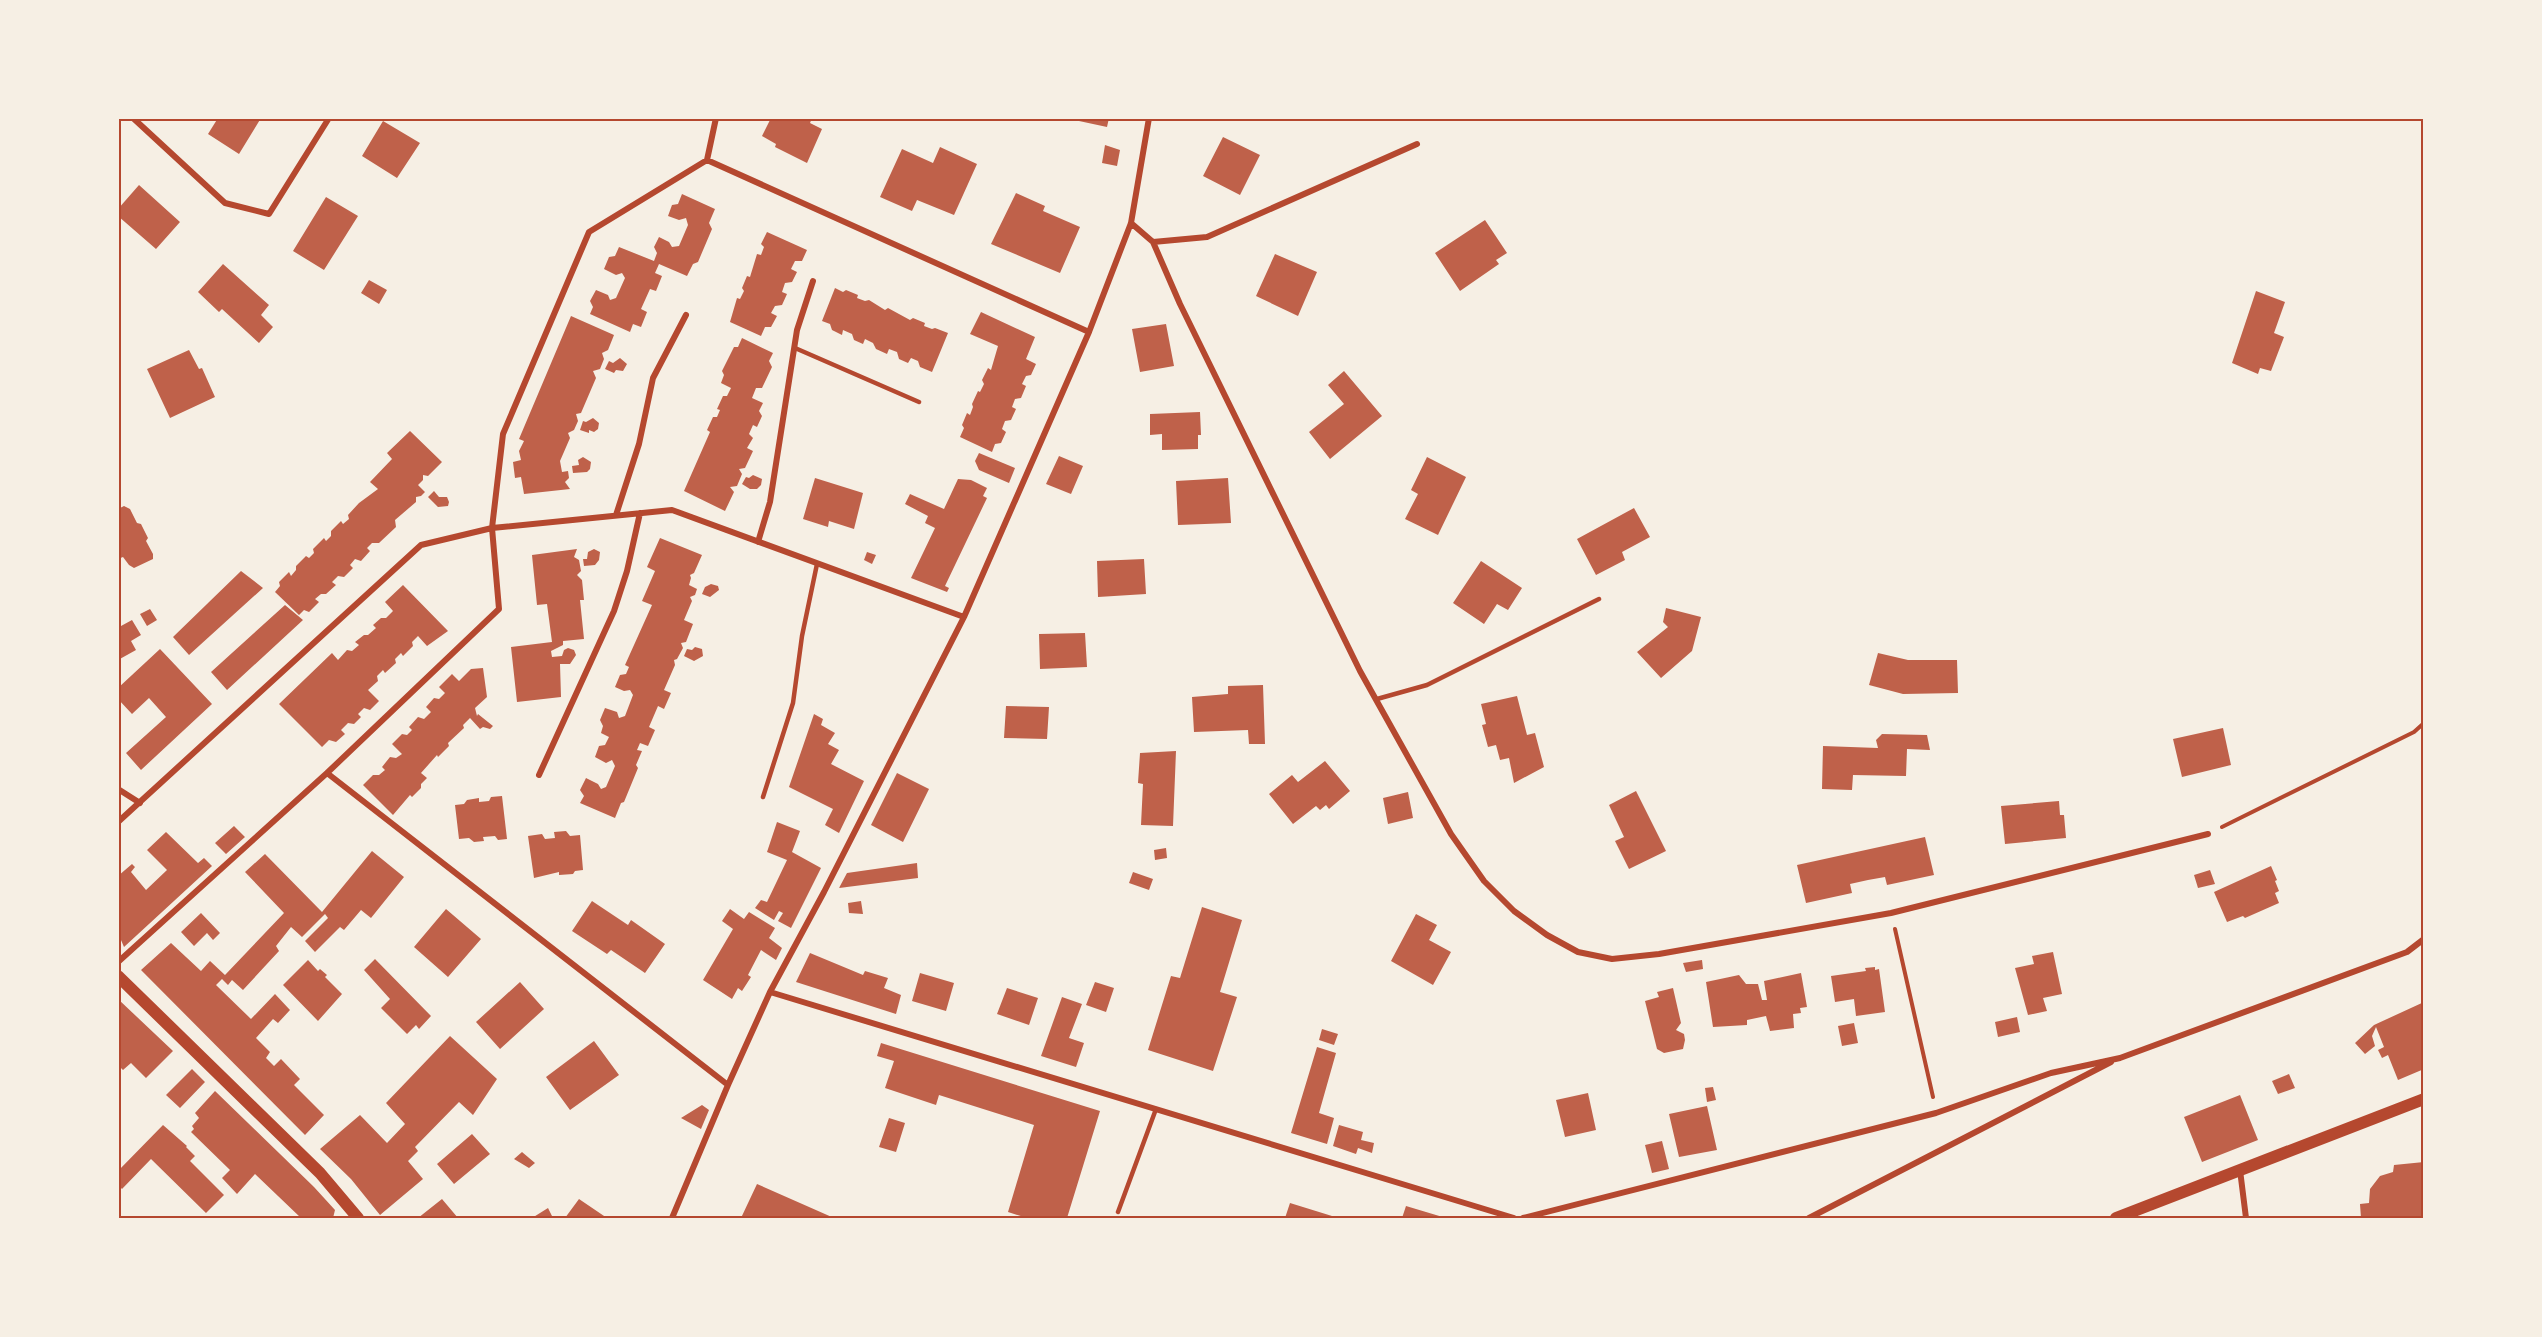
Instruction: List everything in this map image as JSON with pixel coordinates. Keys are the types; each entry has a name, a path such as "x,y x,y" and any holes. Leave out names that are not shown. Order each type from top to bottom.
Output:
{"main road":[{"path":"118,976 320,1173 358,1218"},
{"path":"2116,1218 2424,1099"}],"street":[{"path":"133,118 225,203 268,214 329,118"},
{"path":"118,962 327,773 499,609 492,528 503,434 589,232 707,160 716,118"},
{"path":"672,1218 770,992 824,892 964,617 1089,332 1131,223 1149,118"},
{"path":"1154,242 1207,237 1417,144"},
{"path":"707,160 1089,332"},
{"path":"1131,223 1154,242 1185,315 1355,661 1451,834 1484,881 1514,911 1547,935 1578,952 1612,959 1659,954 1891,913 2208,834"},
{"path":"758,542 770,502 797,330 813,281"},
{"path":"616,515 639,444 653,378 687,315"},
{"path":"118,822 420,545 492,528 672,510 964,617"},
{"path":"539,775 614,611 627,571 640,513"},
{"path":"327,773 728,1085"},
{"path":"118,789 140,803"},
{"path":"1809,1218 2120,1058 2407,952 2424,939"},
{"path":"770,992 1514,1218"},
{"path":"1523,1218 1936,1113 2051,1073 2120,1058"},
{"path":"2240,1170 2246,1218"}],"lane":[{"path":"795,348 919,402"},
{"path":"763,798 793,703 802,636 817,564"},
{"path":"1377,699 1427,685 1599,599"},
{"path":"1118,1212 1156,1109"}],"path":[{"path":"2208,834 2414,732 2424,723"},
{"path":"1891,913 1936,1113"}],"building":[{"path":"218,118 261,118 239,154 208,134"},
{"path":"771,118 812,118 810,123 822,129 807,163 775,147 776,144 762,136"},
{"path":"1065,118 1109,118 1107,127"},
{"path":"383,121 420,143 397,178 362,156"},
{"path":"1223,137 1260,155 1240,195 1203,176"},
{"path":"1105,145 1120,150 1117,166 1102,163"},
{"path":"940,147 977,164 954,215 917,200 912,211 880,197 902,149 933,163"},
{"path":"139,185 180,222 156,249 118,216 118,209"},
{"path":"1016,193 1045,206 1043,211 1080,227 1060,273 991,244"},
{"path":"682,194 715,209 709,223 712,229 698,262 693,264 687,276 659,264 655,273 662,276 656,291 650,289 641,309 647,312 641,327 633,324 630,332 590,314 593,307 590,301 596,290 608,295 610,300 616,298 625,278 622,273 616,275 604,269 609,257 615,256 619,247 654,261 657,253 654,247 659,237 669,242 672,247 679,246 688,225 686,218 679,220 668,216 672,205 678,204"},
{"path":"326,197 358,216 324,270 293,251"},
{"path":"1485,220 1507,253 1496,260 1499,264 1460,291 1435,253"},
{"path":"767,232 807,250 802,261 795,261 791,269 797,272 792,282 785,283 782,292 787,294 782,305 775,306 771,313 777,316 771,327 765,327 761,336 730,322 737,298 740,299 744,291 742,288 747,276 750,277 757,254 761,255 764,247 761,244"},
{"path":"1275,254 1317,272 1298,316 1256,296"},
{"path":"223,264 269,305 261,315 273,327 259,343 222,309 219,312 198,292"},
{"path":"369,280 387,290 379,304 361,293"},
{"path":"835,288 858,295 857,298 869,300 885,310 888,308 910,320 913,318 925,323 924,326 948,333 932,372 920,367 918,361 911,358 908,363 899,359 897,352 889,349 887,354 876,349 873,343 865,339 863,344 854,340 852,334 843,330 842,335 832,330 830,324 822,321"},
{"path":"2256,291 2285,302 2274,333 2284,337 2271,371 2260,368 2258,374 2232,363"},
{"path":"981,312 1035,337 1026,359 1036,364 1031,375 1026,376 1022,384 1026,386 1021,398 1015,399 1012,407 1016,409 1011,420 1005,421 1002,429 1006,432 1001,443 995,444 992,452 960,437 967,413 970,415 972,404 984,384 982,380 988,368 991,370 998,346 970,334"},
{"path":"571,316 614,335 608,350 602,353 604,359 600,369 593,371 596,378 581,413 576,414 578,421 574,430 568,433 570,438 560,461 562,472 568,471 569,478 565,482 570,489 524,494 521,477 515,478 513,462 521,460 519,451 524,441 519,439"},
{"path":"1166,324 1174,366 1140,372 1132,329"},
{"path":"742,338 773,353 769,361 772,367 762,388 756,388 752,398 763,403 759,411 762,416 757,427 753,425 749,434 753,438 747,448 753,451 745,468 739,469 742,474 737,486 730,487 734,492 725,511 684,491 710,432 707,430 713,417 717,417 720,410 717,409 723,396 727,396 731,388 721,383 724,375 722,371 734,347 738,347"},
{"path":"189,350 199,369 202,368 215,397 170,418 147,369"},
{"path":"620,358 627,364 623,371 616,370 614,373 605,369 609,361 613,363"},
{"path":"1344,371 1382,416 1330,459 1309,432 1344,404 1328,385"},
{"path":"1200,412 1201,435 1198,435 1198,449 1162,450 1162,434 1150,435 1150,414"},
{"path":"593,418 599,423 598,429 594,432 589,430 589,433 580,430 583,421 586,422"},
{"path":"410,431 442,462 428,476 423,475 423,480 418,485 425,492 416,497 416,502 395,520 396,527 379,543 372,543 367,548 370,551 361,561 355,559 350,565 353,568 344,577 338,576 332,582 336,585 326,594 321,594 315,599 319,602 309,612 304,610 299,615 275,592 280,586 279,582 289,572 291,576 296,566 306,556 309,558 314,553 313,549 324,538 326,541 331,536 331,531 341,521 343,524 349,519 348,515 359,503 378,489 370,482 392,459 387,453"},
{"path":"979,453 1015,468 1009,483 979,470 975,461"},
{"path":"1059,456 1083,466 1071,494 1046,484"},
{"path":"583,457 591,462 590,469 587,472 573,473 572,466 579,465 578,460"},
{"path":"1427,457 1466,477 1438,535 1405,519 1418,494 1411,490"},
{"path":"753,475 762,479 757,489 750,489 742,484 746,477"},
{"path":"815,478 863,493 854,529 829,521 828,527 803,519"},
{"path":"1228,478 1231,523 1178,525 1176,481"},
{"path":"958,479 971,480 987,488 983,496 987,498 945,586 949,588 947,592 911,578 935,528 925,523 928,516 905,504 910,494 944,509"},
{"path":"434,491 439,497 447,497 448,506 438,507 428,497"},
{"path":"124,506 130,509 137,523 141,524 153,554 153,559 134,568 123,557 118,559 118,509"},
{"path":"1634,508 1650,537 1622,552 1625,560 1596,575 1577,539"},
{"path":"660,538 702,555 694,573 690,575 689,585 697,589 695,595 690,597 692,601 684,620 693,624 686,642 681,643 683,648 674,660 675,665 664,690 671,693 664,709 658,706 649,727 655,730 648,746 640,743 637,750 642,751 636,765 638,768 615,818 580,803 584,796 580,790 586,778 598,784 601,789 606,787 615,766 612,760 606,763 595,757 599,746 605,745 609,737 601,733 603,726 600,720 605,708 617,712 619,718 625,716 633,695 630,690 624,691 615,687 620,675 626,674 629,667 625,665 652,605 642,601 655,571 647,567"},
{"path":"577,549 574,557 579,560 581,571 577,575 582,580 584,600 580,600 584,639 563,641 563,645 551,651 552,657 562,656 564,650 568,648 574,650 576,655 570,664 560,664 561,697 517,702 511,647 552,642 547,604 537,605 532,555"},
{"path":"594,549 600,552 599,560 595,565 584,566 583,559 587,559 588,552"},
{"path":"867,552 876,555 872,564 864,560"},
{"path":"1144,559 1146,594 1098,597 1097,561"},
{"path":"1481,561 1522,588 1508,610 1497,604 1484,624 1453,603"},
{"path":"241,571 263,588 189,655 173,637"},
{"path":"711,584 718,586 719,590 710,597 702,594 705,587"},
{"path":"403,585 448,631 427,646 418,636 412,642 413,646 403,656 401,653 395,659 396,663 385,673 383,670 377,676 378,681 368,690 379,701 370,710 364,708 358,714 361,717 354,724 348,723 341,730 345,734 336,742 329,740 322,747 279,704 332,653 338,660 347,650 352,651 359,645 355,642 364,635 368,635 376,628 373,625 393,611 385,602"},
{"path":"285,605 303,620 227,690 211,672"},
{"path":"1666,608 1701,617 1692,651 1661,678 1637,652 1668,627 1663,622"},
{"path":"150,609 157,620 147,626 140,614"},
{"path":"132,620 141,635 131,641 136,650 118,660 118,622 121,626"},
{"path":"1085,633 1087,667 1040,669 1039,634"},
{"path":"695,647 702,649 703,656 694,661 684,656 687,649 692,650"},
{"path":"160,649 212,704 141,770 126,753 166,717 149,698 132,714 118,699 118,688"},
{"path":"1878,653 1908,660 1957,660 1958,693 1903,694 1869,685"},
{"path":"483,668 487,697 475,708 477,716 478,714 493,726 490,729 483,727 480,729 470,718 463,725 464,728 448,743 449,746 438,757 437,755 421,773 427,778 421,784 421,788 412,797 410,795 393,815 363,785 373,775 379,775 385,770 382,767 390,757 396,758 402,754 392,744 402,734 407,735 412,730 409,727 418,717 424,719 431,712 426,707 434,698 439,699 445,693 439,687 452,674 459,681 471,669"},
{"path":"1263,685 1265,744 1249,744 1248,730 1194,732 1192,697 1228,694 1228,686"},
{"path":"1517,696 1527,735 1535,733 1544,767 1514,783 1509,758 1500,760 1496,745 1488,747 1482,725 1486,724 1481,704"},
{"path":"1006,706 1049,707 1047,739 1004,738"},
{"path":"814,714 823,719 821,725 835,733 828,744 839,750 831,764 864,781 839,833 825,825 833,809 789,787"},
{"path":"2223,728 2231,765 2182,777 2173,739"},
{"path":"1882,734 1927,735 1930,750 1907,749 1906,776 1853,775 1852,790 1822,789 1823,746 1878,748 1876,740"},
{"path":"1176,751 1173,826 1141,825 1143,784 1138,783 1140,753"},
{"path":"1325,761 1350,791 1329,809 1326,805 1320,810 1316,806 1293,824 1269,794 1292,775 1298,782"},
{"path":"897,773 929,789 903,842 871,825"},
{"path":"1636,791 1666,851 1629,869 1615,841 1624,837 1609,805"},
{"path":"1408,792 1413,818 1388,824 1383,798"},
{"path":"502,796 507,839 498,840 495,836 483,837 484,841 474,842 469,838 459,839 455,805 464,804 467,800 479,798 479,802 489,801 491,797"},
{"path":"2059,801 2060,815 2064,815 2066,838 2005,844 2001,806"},
{"path":"777,822 800,831 792,852 821,868 791,928 778,921 783,913 779,911 774,920 755,908 761,900 767,902 787,860 767,852"},
{"path":"234,826 245,837 226,854 215,843"},
{"path":"566,831 570,836 580,835 583,870 575,871 573,874 559,875 559,872 534,878 528,836 542,834 545,839 555,838 554,832"},
{"path":"166,832 198,863 204,858 212,866 124,947 118,933 118,876 132,864 135,867 131,872 146,890 167,870 147,850"},
{"path":"1925,837 1934,875 1887,885 1885,877 1868,880 1850,884 1852,893 1806,903 1797,865"},
{"path":"1166,848 1167,858 1155,860 1154,850"},
{"path":"372,851 404,877 371,918 361,910 344,930 340,927 315,952 305,941 328,918 325,914 302,937 291,927 276,946 279,951 243,990 232,980 228,985 222,979 216,985 251,1019 275,994 290,1010 278,1023 273,1019 256,1038 270,1052 266,1058 274,1066 281,1059 300,1079 294,1085 324,1115 305,1135 141,970 171,943 201,971 210,961 225,975 284,913 245,872 265,854 322,912"},
{"path":"917,863 918,878 839,888 847,873"},
{"path":"2271,866 2277,880 2275,881 2279,891 2275,893 2279,903 2245,918 2243,916 2227,922 2214,892"},
{"path":"2210,870 2215,884 2198,888 2194,875"},
{"path":"1133,872 1153,879 1149,890 1129,883"},
{"path":"592,901 628,925 631,920 665,944 645,973 611,950 607,954 572,931"},
{"path":"861,901 863,914 849,913 848,903"},
{"path":"1202,907 1242,920 1220,992 1237,997 1213,1071 1148,1050 1171,976 1180,978"},
{"path":"446,909 481,939 448,977 414,947"},
{"path":"730,909 744,919 749,912 775,928 769,938 782,948 776,960 761,950 748,975 751,977 742,991 738,988 732,999 703,980 733,929 722,921"},
{"path":"201,913 220,933 213,940 207,933 194,946 181,932"},
{"path":"1416,914 1437,925 1429,940 1451,952 1433,985 1391,961"},
{"path":"2053,952 2062,994 2043,998 2047,1011 2028,1015 2015,968 2034,964 2032,956"},
{"path":"810,953 863,975 865,971 888,978 884,988 901,995 896,1014 796,982"},
{"path":"375,959 431,1016 419,1029 416,1025 407,1034 381,1008 390,999 364,970"},
{"path":"308,960 318,971 320,969 327,975 325,977 342,994 318,1021 283,985"},
{"path":"1702,960 1703,969 1686,972 1683,963"},
{"path":"1875,967 1875,970 1879,969 1885,1012 1856,1016 1854,999 1835,1002 1831,976 1866,971 1865,968"},
{"path":"920,973 954,983 946,1011 912,1001"},
{"path":"1801,973 1807,1007 1800,1008 1801,1013 1793,1014 1794,1028 1770,1031 1766,1016 1747,1020 1747,1025 1713,1027 1706,982 1739,975 1746,984 1758,984 1762,1000 1767,1000 1764,981"},
{"path":"520,982 544,1009 500,1049 476,1022"},
{"path":"1095,982 1114,988 1106,1012 1086,1005"},
{"path":"1007,988 1038,998 1029,1025 997,1014"},
{"path":"1673,988 1681,1023 1676,1030 1684,1034 1685,1040 1683,1049 1664,1053 1657,1049 1645,1001 1659,997 1657,992"},
{"path":"1062,997 1082,1004 1069,1038 1084,1043 1076,1067 1041,1056"},
{"path":"118,999 173,1051 146,1078 131,1063 123,1070 118,1065 120,1060 118,1058"},
{"path":"2424,1002 2424,1069 2398,1080 2388,1055 2382,1058 2378,1050 2384,1047 2376,1027 2372,1036 2375,1046 2365,1054 2355,1043 2374,1025"},
{"path":"2017,1017 2020,1032 1998,1037 1995,1022"},
{"path":"1854,1023 1858,1043 1842,1046 1838,1026"},
{"path":"1322,1029 1338,1034 1334,1045 1319,1040"},
{"path":"450,1036 497,1079 473,1115 459,1102 415,1147 418,1151 408,1161 423,1179 380,1215 351,1179 320,1149 360,1115 387,1143 405,1124 386,1103"},
{"path":"594,1041 619,1075 570,1110 546,1077"},
{"path":"881,1043 1100,1111 1067,1218 1027,1218 1008,1212 1034,1125 939,1095 936,1105 885,1088 894,1061 877,1056"},
{"path":"1317,1047 1336,1053 1319,1113 1334,1118 1327,1144 1291,1133"},
{"path":"192,1069 205,1082 180,1108 166,1095"},
{"path":"2289,1074 2295,1088 2278,1094 2272,1081"},
{"path":"1713,1087 1716,1100 1707,1102 1705,1088"},
{"path":"215,1091 314,1187 335,1210 333,1218 301,1218 255,1174 237,1194 222,1178 230,1170 191,1132 194,1129 192,1126 199,1118 195,1113"},
{"path":"1588,1093 1596,1130 1565,1137 1556,1100"},
{"path":"2240,1095 2258,1140 2202,1162 2184,1117"},
{"path":"702,1105 709,1110 701,1129 681,1118"},
{"path":"1707,1106 1717,1150 1679,1157 1669,1114"},
{"path":"889,1118 905,1123 896,1152 879,1147"},
{"path":"163,1125 187,1146 195,1156 190,1161 224,1195 206,1213 151,1159 122,1189 118,1185 118,1171"},
{"path":"1339,1125 1363,1132 1361,1140 1374,1143 1372,1153 1358,1148 1356,1154 1333,1146"},
{"path":"472,1134 490,1154 454,1184 437,1164"},
{"path":"1662,1141 1669,1169 1652,1173 1645,1145"},
{"path":"522,1152 535,1163 529,1168 514,1159"},
{"path":"2424,1162 2424,1218 2361,1218 2360,1204 2369,1203 2370,1189 2380,1176 2393,1172 2394,1165"},
{"path":"757,1184 834,1218 741,1218"},
{"path":"442,1199 458,1218 418,1218"},
{"path":"579,1199 607,1218 565,1218"},
{"path":"1290,1203 1332,1216 1331,1218 1285,1218"},
{"path":"1406,1206 1446,1218 1402,1218"},
{"path":"548,1208 553,1218 532,1218"}]}
